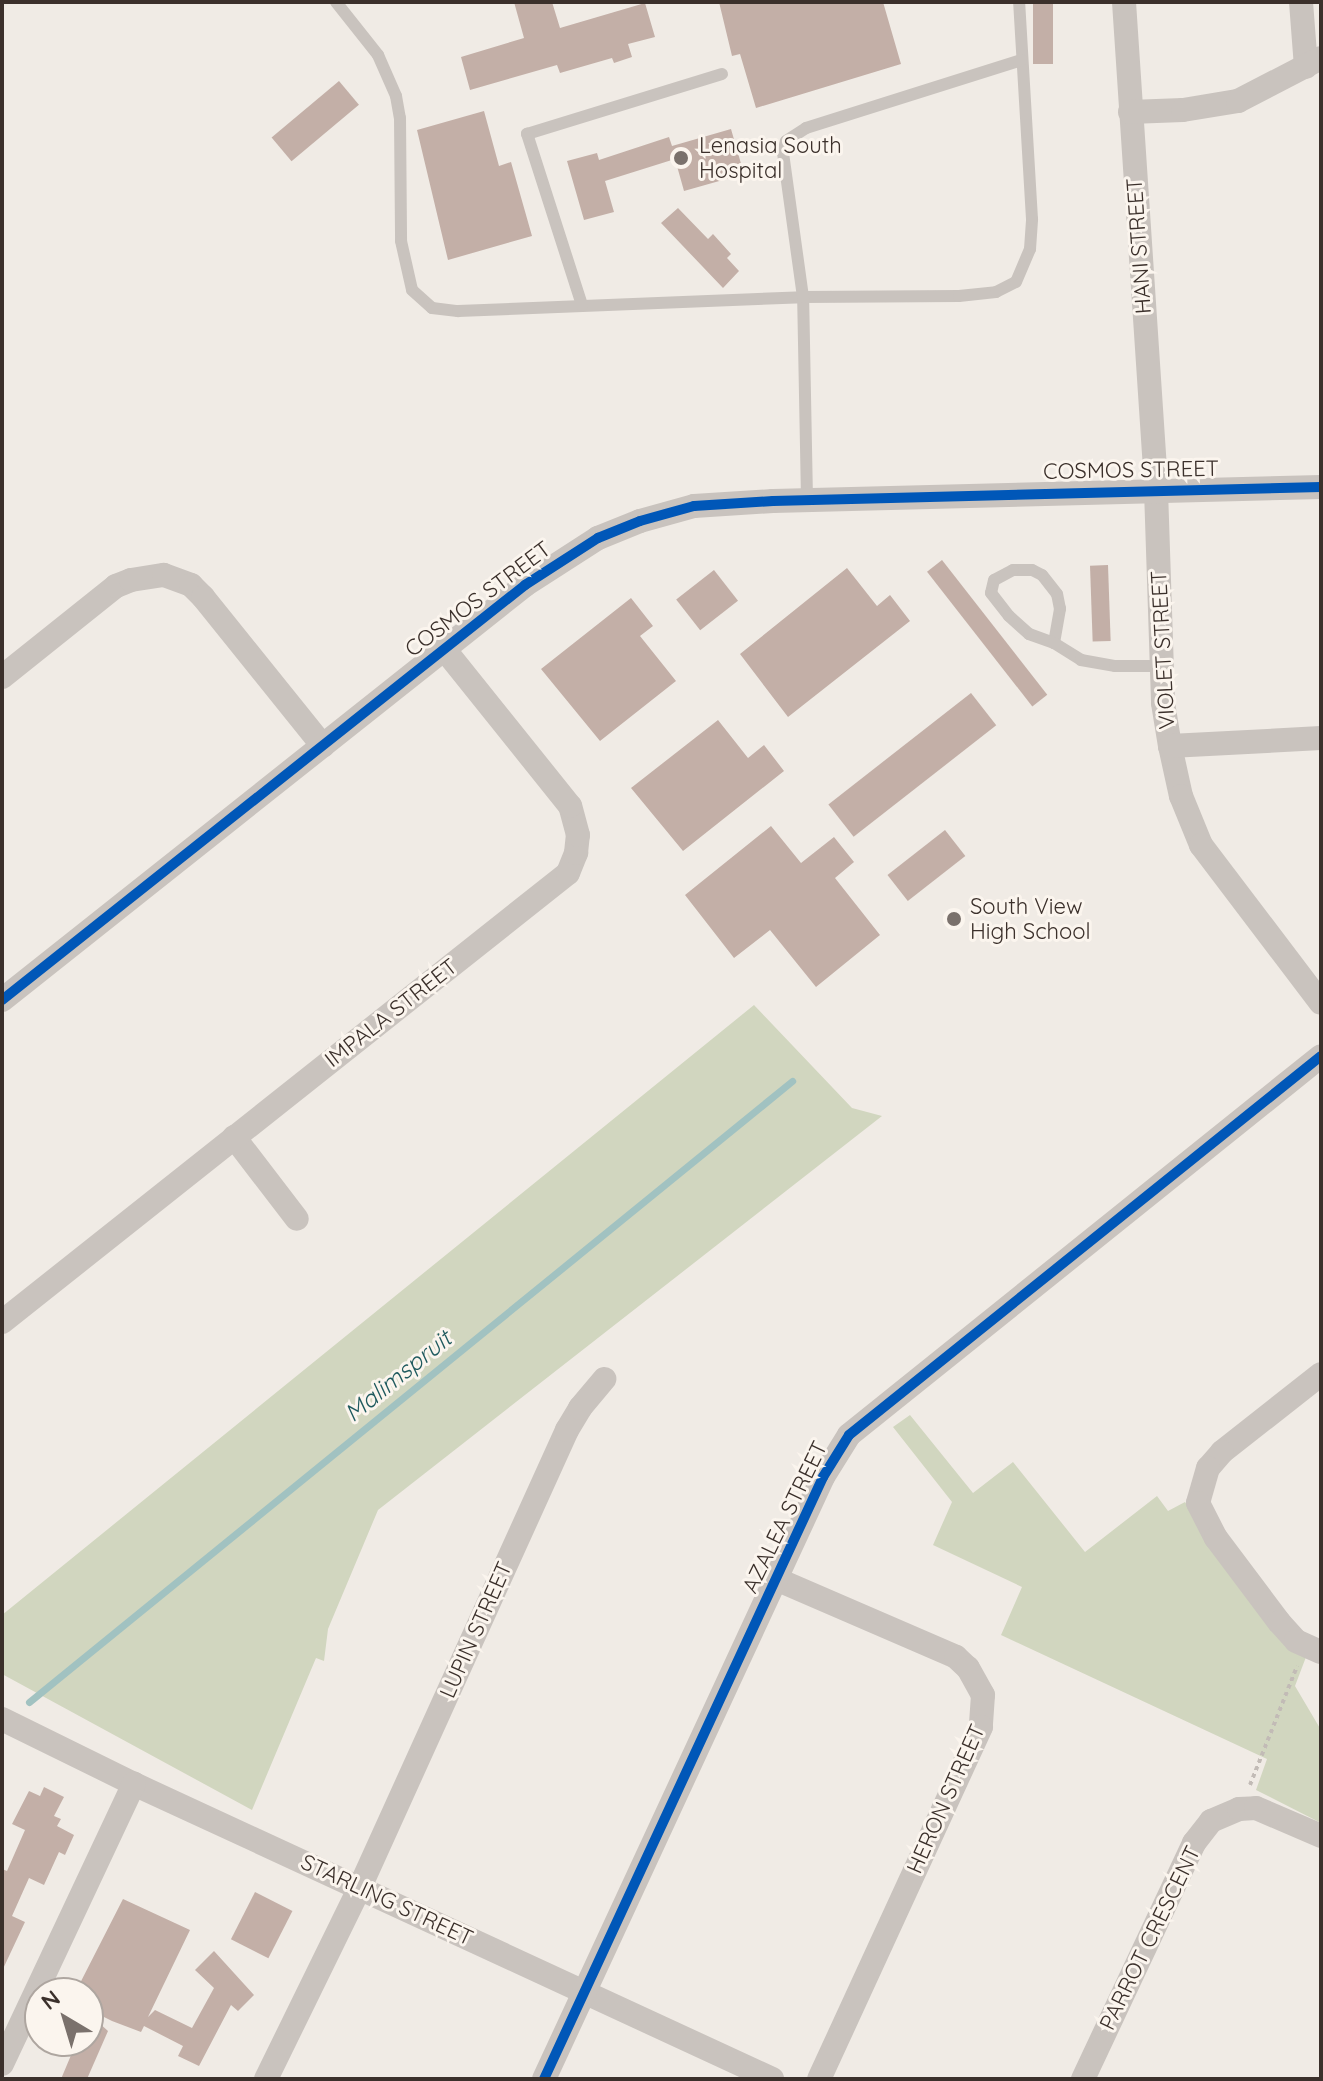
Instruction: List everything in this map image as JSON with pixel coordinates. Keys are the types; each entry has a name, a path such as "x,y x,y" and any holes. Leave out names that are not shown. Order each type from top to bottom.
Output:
{"street":[{"name":"HANI STREET","path":"1124,2 1156,490"},
{"path":"1130,112 1183,110 1238,101 1313,62 1301,2"},
{"name":"COSMOS STREET","path":"2,1000 525,585 612,532 694,506 807,499 1321,487"},
{"name":"VIOLET STREET","path":"1156,490 1161,666 1170,746 1181,796 1201,845 1321,1003"},
{"path":"2,677 116,586 131,580 164,575 191,585 203,597 323,746"},
{"name":"IMPALA STREET","path":"2,1322 568,873 576,853 578,835 570,806 444,649"},
{"path":"1170,746 1321,738"},
{"name":"AZALEA STREET","path":"544,2079 823,1477 849,1435 866,1418 1321,1056"},
{"path":"234,1137 297,1219"},
{"path":"1313,1649 1279,1622 1216,1538 1198,1503 1208,1468 1222,1452 1321,1374"},
{"name":"LUPIN STREET","path":"266,2079 360,1887 567,1430 604,1379"},
{"name":"HERON STREET","path":"776,1579 956,1657 968,1668 983,1695 981,1727 819,2079"},
{"name":"STARLING STREET","path":"2,1719 134,1784 772,2079"},
{"path":"2,2064 134,1784"},
{"path":"1239,1809 1256,1808 1279,1815 1321,1836"},
{"name":"PARROT CRESCENT","path":"1083,2079 1194,1843 1211,1821 1239,1809"}],"lane":[{"path":"336,2 378,55 396,96 400,118 401,241 412,290 421,300 443,311 803,297 959,296 996,292 1016,282 1030,249 1032,219 1019,2"},
{"path":"807,499 803,297 783,153 786,141 806,128 1022,60"},
{"path":"582,305 527,134 722,74"},
{"path":"1054,643 1060,609 1057,594 1042,575 1032,570 1013,570 994,580 991,593 1009,616 1029,634 1054,643 1081,660 1115,666 1161,666"}],"path":[{"path":"1239,1809 1313,1649"}],"green space":[{"path":"754,1005 852,1108 882,1116 378,1510 328,1629 324,1661 316,1658 252,1810 2,1674 2,1615"},
{"path":"910,1415 973,1493 1013,1462 1085,1552 1157,1496 1168,1511 1185,1502 1219,1555 1306,1657 1295,1686 1321,1730 1321,1823 1256,1790 1267,1759 1001,1635 1022,1587 933,1545 952,1502 893,1427"}],"building":[{"path":"514,2 552,2 560,28 645,3 655,37 628,44 632,57 614,63 612,58 560,73 557,65 470,90 461,57 524,38"},
{"path":"719,2 883,2 901,64 756,108 740,54 732,56"},
{"path":"1033,2 1053,2 1053,64 1033,64"},
{"path":"339,81 359,105 292,161 272,138"},
{"path":"484,111 499,166 511,162 532,236 448,260 417,130"},
{"path":"731,129 744,174 684,191 675,159 605,181 614,212 584,220 567,161 597,153 599,160 669,137 672,146"},
{"path":"678,208 708,239 713,234 731,254 727,258 739,271 723,288 661,223"},
{"path":"942,560 1047,695 1032,706 927,572"},
{"path":"1108,565 1111,641 1093,642 1090,566"},
{"path":"847,568 877,606 890,595 910,621 788,717 740,654"},
{"path":"714,570 738,601 700,630 676,600"},
{"path":"631,598 653,626 640,636 676,681 600,741 541,669"},
{"path":"971,693 996,725 854,837 828,804"},
{"path":"718,720 748,758 764,745 784,771 683,851 631,788"},
{"path":"771,826 801,863 834,837 854,862 835,878 880,935 816,987 770,930 734,958 685,895"},
{"path":"945,830 965,856 908,901 887,875"},
{"path":"44,1787 64,1797 54,1816 61,1819 57,1826 74,1835 65,1855 59,1852 44,1885 29,1878 12,1916 25,1922 2,1971 2,1869 7,1871 25,1830 12,1824 29,1791 40,1796"},
{"path":"255,1892 292,1911 268,1958 231,1939"},
{"path":"123,1899 190,1930 148,2017 155,2010 192,2028 214,1988 195,1970 214,1951 254,1995 238,2011 231,2005 199,2066 178,2056 183,2046 144,2026 141,2032 104,2017 104,1977 83,1977"},
{"path":"70,2057 97,2057 87,2079 61,2079"}],"waterway":[{"name":"Malimspruit","path":"29,1702 792,1081"}],"cycle path":[{"path":"2,1000 525,585 598,538 640,521 694,506 773,501 1321,487"},
{"path":"544,2079 823,1477 849,1435 1321,1056"}],"place":[{"name":"Lenasia South Hospital","path":"681,158"},
{"name":"South View High School","path":"954,919"}]}
